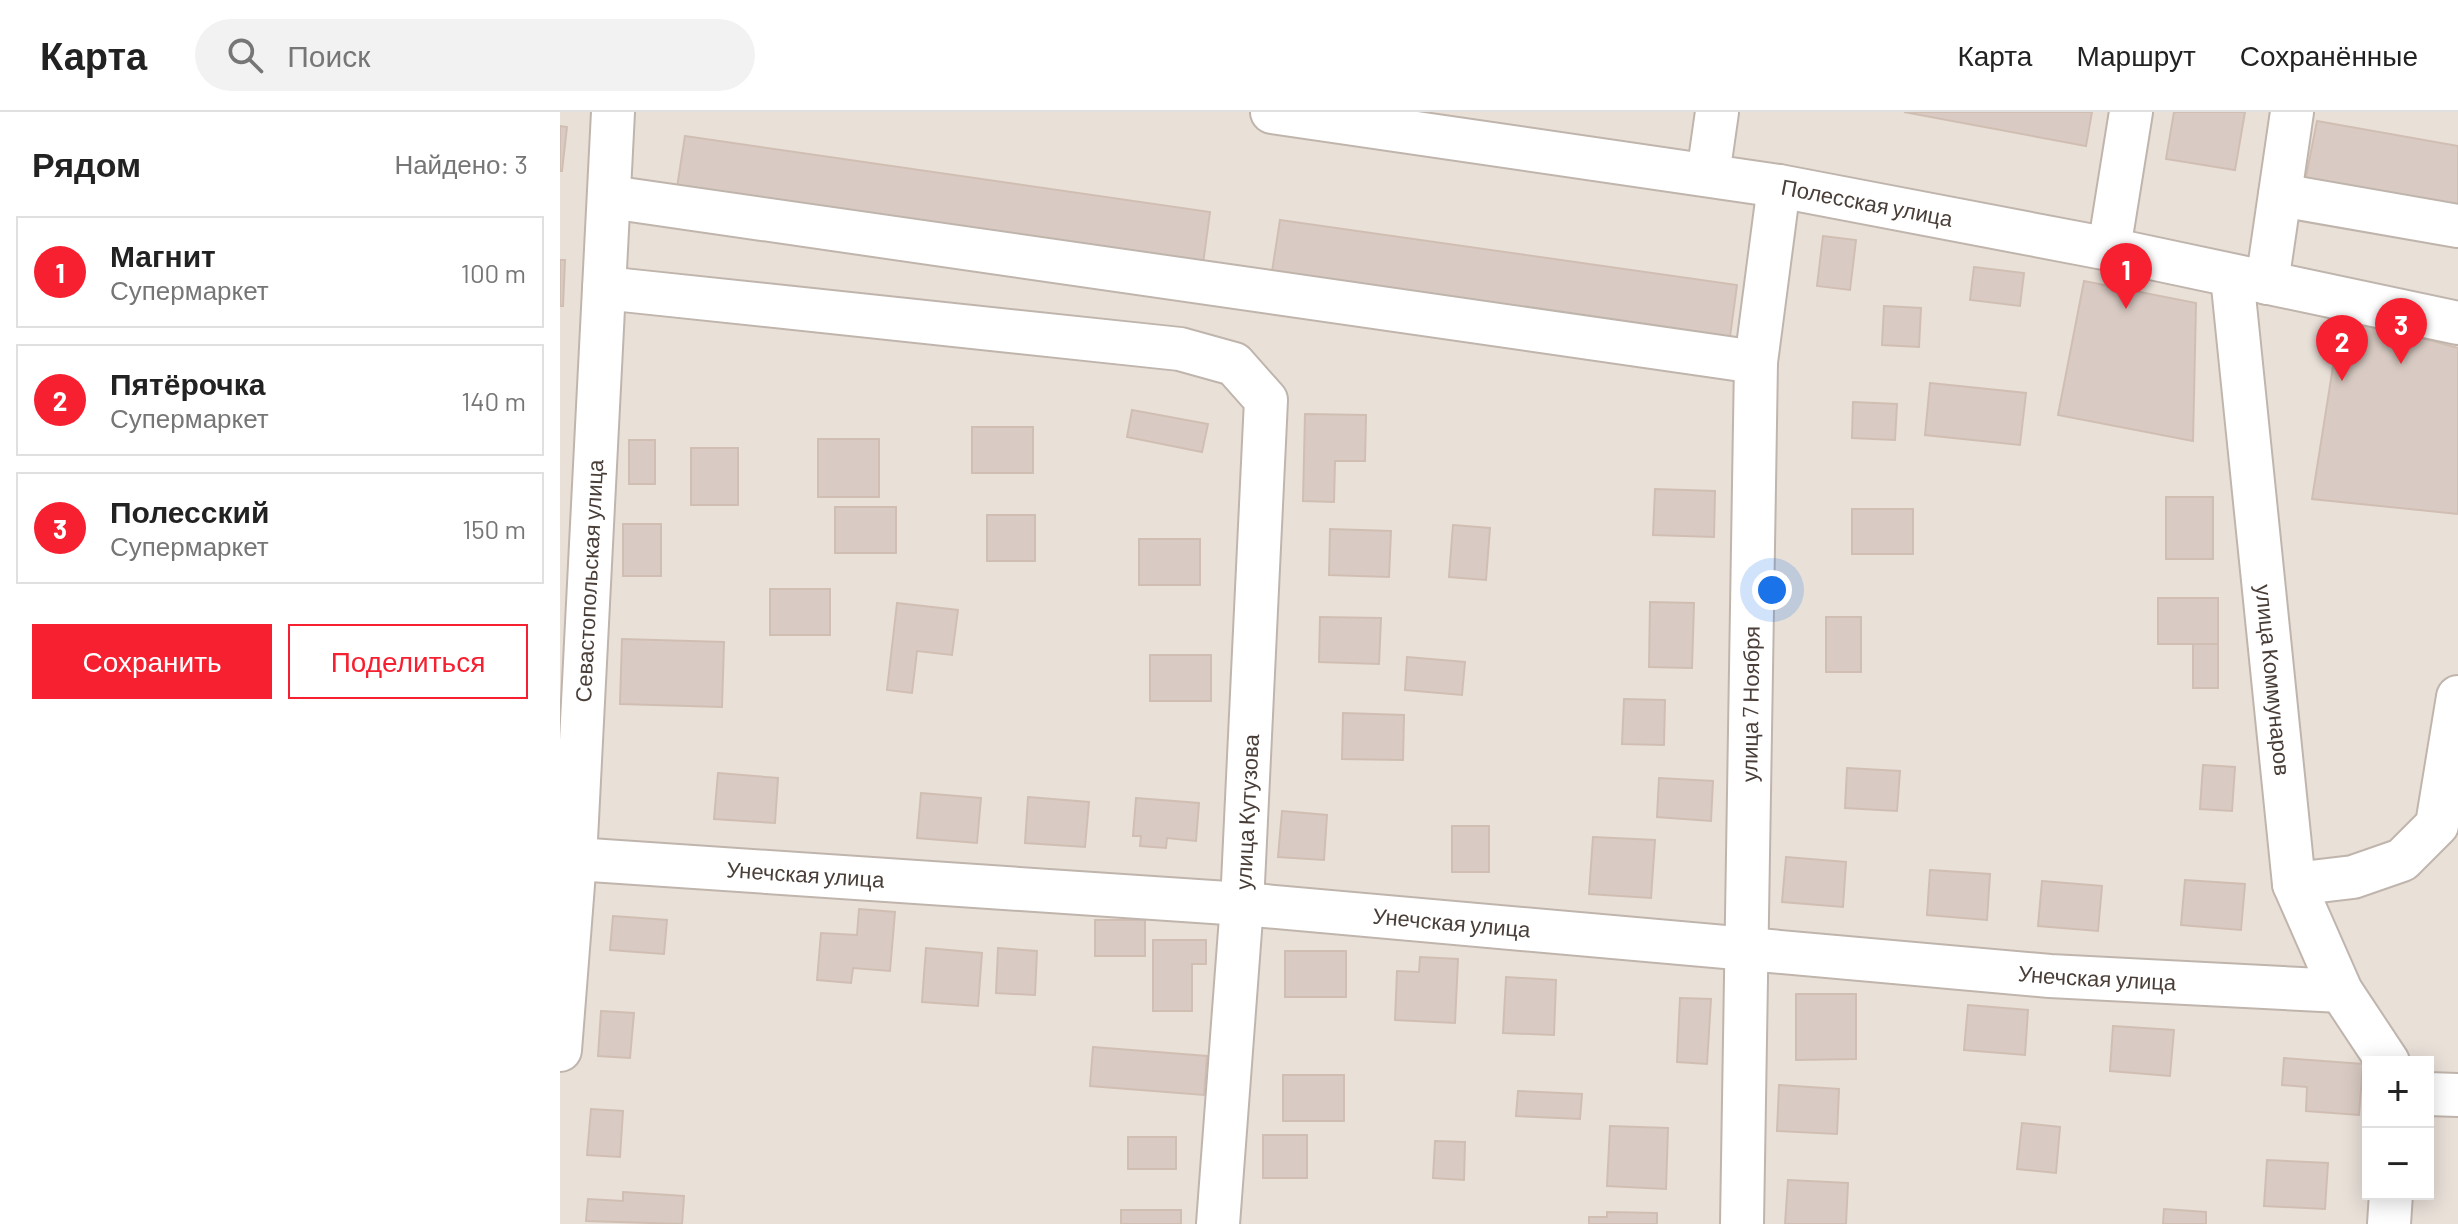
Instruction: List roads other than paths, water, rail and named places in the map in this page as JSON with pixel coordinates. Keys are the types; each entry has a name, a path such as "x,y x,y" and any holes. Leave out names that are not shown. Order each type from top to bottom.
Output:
{"street":[{"name":"Севастопольская улица","path":"560,1050 568,859 578,418 604,288 613,112"},
{"name":"Полесская улица","path":"1272,112 1779,186 2109,249 2458,323"},
{"path":"1708,175 1717,112"},
{"path":"2109,249 2131,112"},
{"name":"улица Коммунаров","path":"2292,112 2280,195 2249,280 2294,884 2341,991 2384,1056"},
{"name":"улица 7 Ноября","path":"1742,1224 1756,362 1779,186"},
{"path":"2280,195 2458,226"},
{"path":"610,197 1756,362"},
{"name":"улица Кутузова","path":"604,288 1180,349 1234,364 1266,400 1242,904 1218,1224"},
{"path":"2294,884 2353,877 2402,860 2437,825 2458,697"},
{"name":"Унечская улица","path":"568,859 1242,904 2050,976 2341,991"},
{"path":"2434,1094 2458,1095"},
{"path":"2389,1224 2391,1200"}],"place":[{"name":"Магнит","path":"2126,309"},
{"name":"Полесский","path":"2401,364"},
{"name":"Пятёрочка","path":"2342,381"}]}
